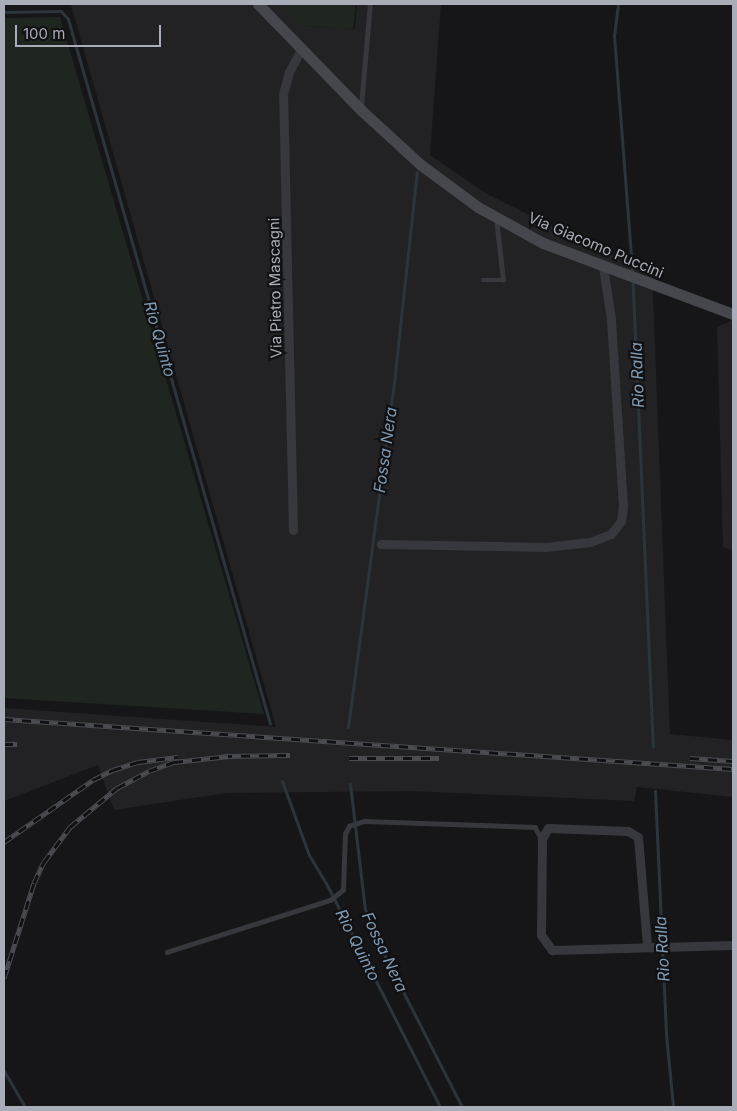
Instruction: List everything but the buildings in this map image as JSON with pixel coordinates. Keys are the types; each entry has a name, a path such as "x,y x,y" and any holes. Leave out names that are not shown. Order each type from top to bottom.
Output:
{"main road":[{"name":"Via Giacomo Puccini","path":"258,4 361,110 421,165 496,217 542,243 640,282 733,314"}],"street":[{"name":"Via Pietro Mascagni","path":"293,530 283,94 289,72 302,48"},
{"path":"381,544 546,548 590,542 611,534 621,521 623,506 611,319 603,267"},
{"path":"650,946 638,837 628,831 548,828 542,839 541,934 552,950 733,944"}],"lane":[{"path":"361,110 370,4"},
{"path":"483,280 503,280 496,217"},
{"path":"167,952 330,900 343,890 345,834 348,826 358,823 535,827 542,839"}],"shaded area":[{"path":"4,4 279,4 300,25 355,29 357,4 441,4 430,155 487,194 602,251 652,270 670,734 733,740 733,797 637,787 634,801 411,791 226,793 114,810 98,765 4,801 4,708 276,727 71,5"},
{"path":"279,4 356,4 353,29 300,25"},
{"path":"60,17 264,714 4,698 4,18"},
{"path":"733,320 733,551 723,547 717,327"}],"waterway":[{"name":"Rio Ralla","path":"618,4 614,35 632,269 653,747"},
{"name":"Rio Quinto","path":"4,12 61,11 68,19 270,724"},
{"name":"Fossa Nera","path":"348,727 395,373 417,172"},
{"name":"Rio Quinto","path":"282,781 309,855 327,885 440,1107"},
{"name":"Fossa Nera","path":"350,784 365,909 374,935 462,1107"},
{"name":"Rio Ralla","path":"655,791 666,1034 673,1107"},
{"path":"4,1071 25,1107"}],"railway":[{"path":"4,719 733,769"},
{"path":"4,744 17,744"},
{"path":"223,756 290,755"},
{"path":"4,978 34,883 44,862 70,827 117,788 149,771 174,762 230,756"},
{"path":"4,842 93,780 113,770 138,762 178,757"},
{"path":"349,758 439,758"},
{"path":"690,758 733,761"}]}
